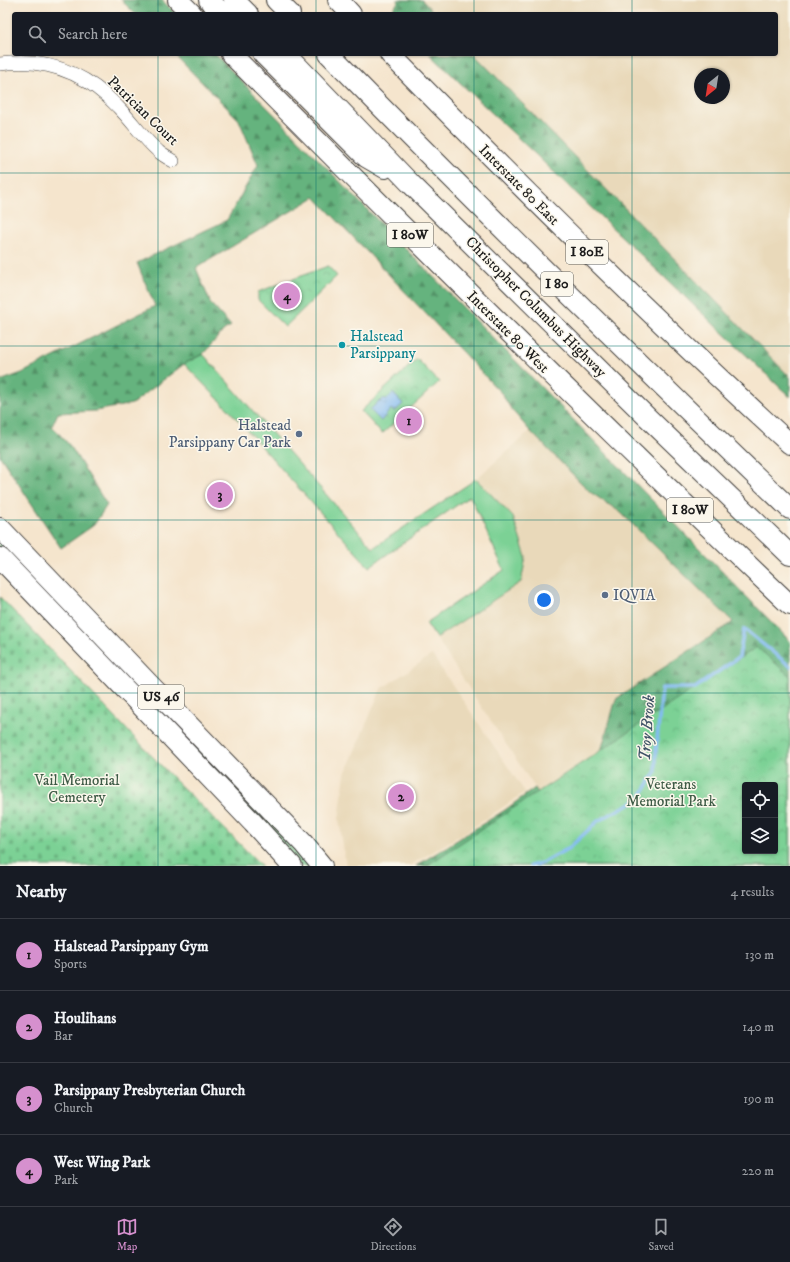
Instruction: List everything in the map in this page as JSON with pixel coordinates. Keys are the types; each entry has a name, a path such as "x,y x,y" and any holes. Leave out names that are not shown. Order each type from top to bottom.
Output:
{"highway":[{"path":"178,0 190,12"},
{"path":"209,0 221,12"},
{"path":"234,0 246,12"},
{"path":"276,0 288,12"},
{"path":"338,0 349,12"},
{"name":"Interstate 80 West","path":"233,56 395,220 591,414 790,605"},
{"path":"265,56 366,157 410,183"},
{"name":"Christopher Columbus Highway","path":"288,56 410,183 648,418 790,555"},
{"name":"Christopher Columbus Highway","path":"331,56 573,299 790,509"},
{"name":"Interstate 80 East","path":"392,56 598,263 790,444"},
{"name":"US 46","path":"0,528 303,843 322,866"},
{"name":"US 46","path":"0,558 253,823 292,866"}],"street":[{"name":"Patrician Court","path":"0,64 21,62 37,63 68,70 83,78 93,84 117,106 158,151 173,161"}],"shaded area":[{"path":"422,0 790,0 790,377 476,56 778,56 778,12 433,12"},
{"path":"530,431 590,492 620,512 733,623 616,699 597,765 543,800 436,638 521,582 513,517 476,479"},
{"path":"432,655 525,792 469,830 409,866 346,866 339,819 345,774 381,689"}],"green space":[{"path":"121,0 162,0 174,12 133,12"},
{"path":"397,0 422,0 433,12 391,12 398,2"},
{"path":"176,56 217,56 790,641 790,866 416,866 505,810 535,788 543,800 597,765 616,699 733,622 620,512 590,492 530,431 511,409 502,394 315,197 196,268 211,304 231,326 224,330 203,354 184,364 132,404 95,411 58,413 52,426 71,447 107,505 94,525 61,548 0,456 0,381 22,373 155,306 137,263 227,220 258,165 239,120"},
{"path":"432,56 476,56 790,377 790,397"},
{"path":"328,266 337,276 285,327 258,300 258,292"},
{"path":"203,354 373,548 476,479 513,517 526,557 521,582 436,638 426,623 504,570 470,496 369,567 229,410 184,364"},
{"path":"417,359 439,382 382,434 361,411"},
{"path":"0,539 312,866 300,866 0,551"},
{"name":"Vail Memorial Cemetery","path":"0,597 174,779 262,866 0,866"},
{"name":"Veterans Memorial Park","path":"757,647 790,676 790,866 426,866"}],"water":[{"path":"393,393 403,404 394,412 391,409 381,421 370,410 379,401 380,402 384,398 386,400"}],"waterway":[{"name":"Troy Brook","path":"530,866 542,863 569,848 598,821 640,798 656,771 656,751 662,688 695,688 739,657 744,629 790,666"}],"place":[{"name":"West Wing Park","path":"287,296"},
{"name":"Halstead Parsippany","path":"342,345"},
{"name":"Halstead Parsippany Gym","path":"409,421"},
{"name":"Halstead Parsippany Car Park","path":"299,434"},
{"name":"Parsippany Presbyterian Church","path":"220,495"},
{"name":"IQVIA","path":"605,595"},
{"name":"Houlihans","path":"401,797"}]}
